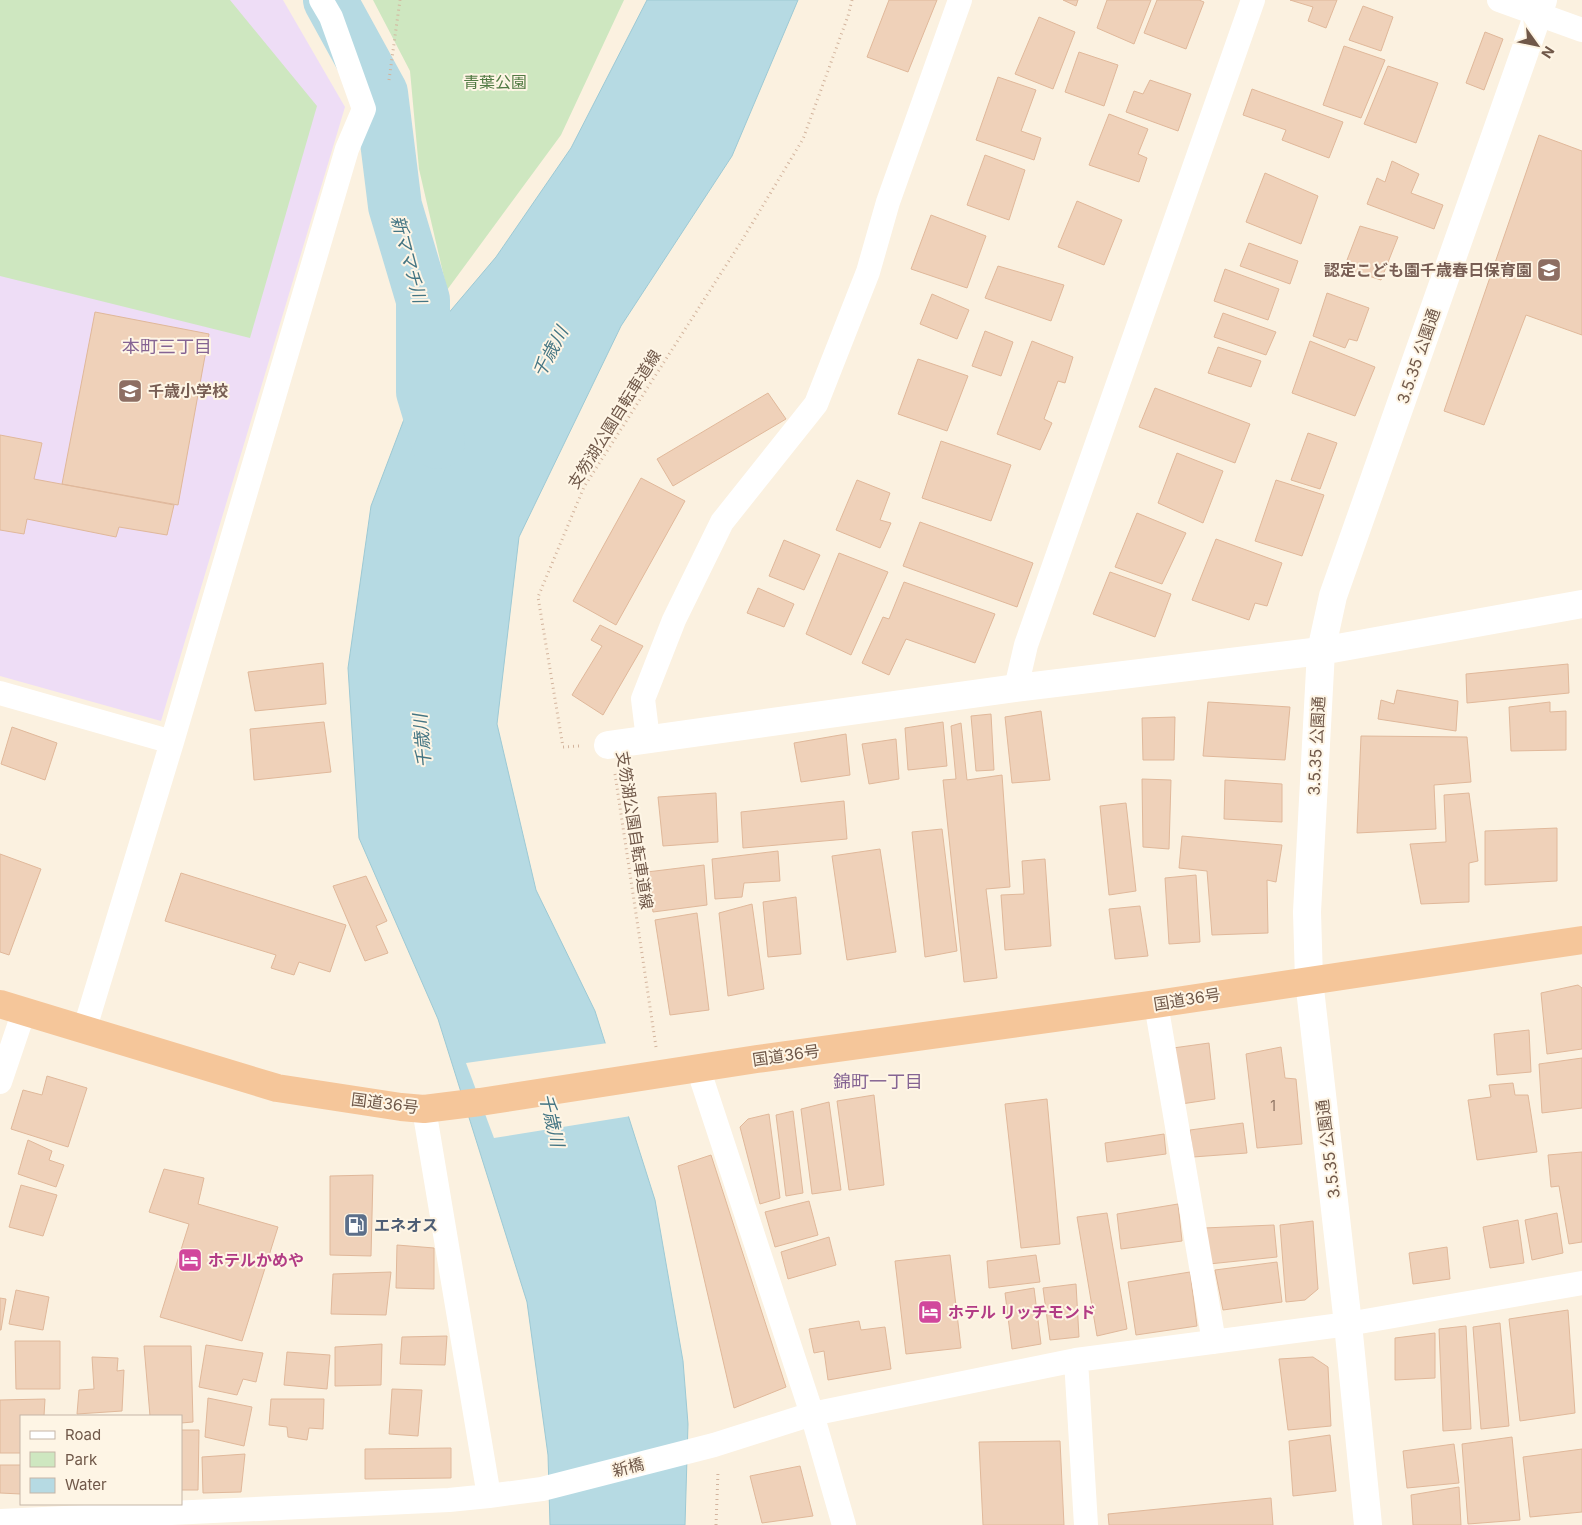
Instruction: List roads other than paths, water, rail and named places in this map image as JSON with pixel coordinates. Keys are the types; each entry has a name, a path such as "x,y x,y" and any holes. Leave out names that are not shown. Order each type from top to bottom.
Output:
{"highway":[{"name":"国道36号","path":"12,1007 84,1031 277,1088 402,1107 424,1108 480,1102 698,1068 1156,1004 1582,940"}],"street":[{"path":"84,1031 172,742 344,158 364,109 331,17 321,0"},
{"path":"648,739 643,699 674,620 722,522 816,404 868,272 888,202 960,0"},
{"path":"1016,688 1026,644 1253,0"},
{"path":"1499,0 1541,7 1582,30"},
{"name":"3.5.35 公園通","path":"1368,1525 1348,1324 1309,980 1307,912 1321,651 1333,596 1541,7"},
{"path":"608,745 1016,688 1321,651 1582,604"},
{"path":"0,693 172,742"},
{"path":"1156,1004 1214,1342"},
{"path":"0,1082 12,1007"},
{"path":"698,1068 812,1414 844,1525"},
{"path":"424,1108 489,1496"},
{"name":"新橋","path":"0,1521 489,1496 542,1489 715,1456 812,1414 1076,1360 1348,1324 1582,1283"},
{"path":"1076,1360 1086,1525"}],"water":[{"name":"千歳川","path":"647,0 798,0 732,156 621,326 519,537 497,724 536,890 595,1011 655,1200 683,1361 688,1424 685,1525 550,1525 548,1455 527,1302 438,1019 359,838 348,668 371,506 441,322 496,257 571,148"}],"waterway":[{"name":"新ママチ川","path":"330,0 381,93 395,206 423,300 423,392 438,442"}],"place":[{"name":"認定こども園千歳春日保育園","path":"1549,270"},
{"name":"千歳小学校","path":"130,391"},
{"name":"エネオス","path":"356,1225"},
{"name":"ホテルかめや","path":"190,1260"},
{"name":"ホテル リッチモンド","path":"930,1312"}],"district":[{"name":"本町三丁目","path":"167,346"},
{"name":"錦町一丁目","path":"878,1081"}],"park label":[{"name":"青葉公園","path":"495,82"}]}
